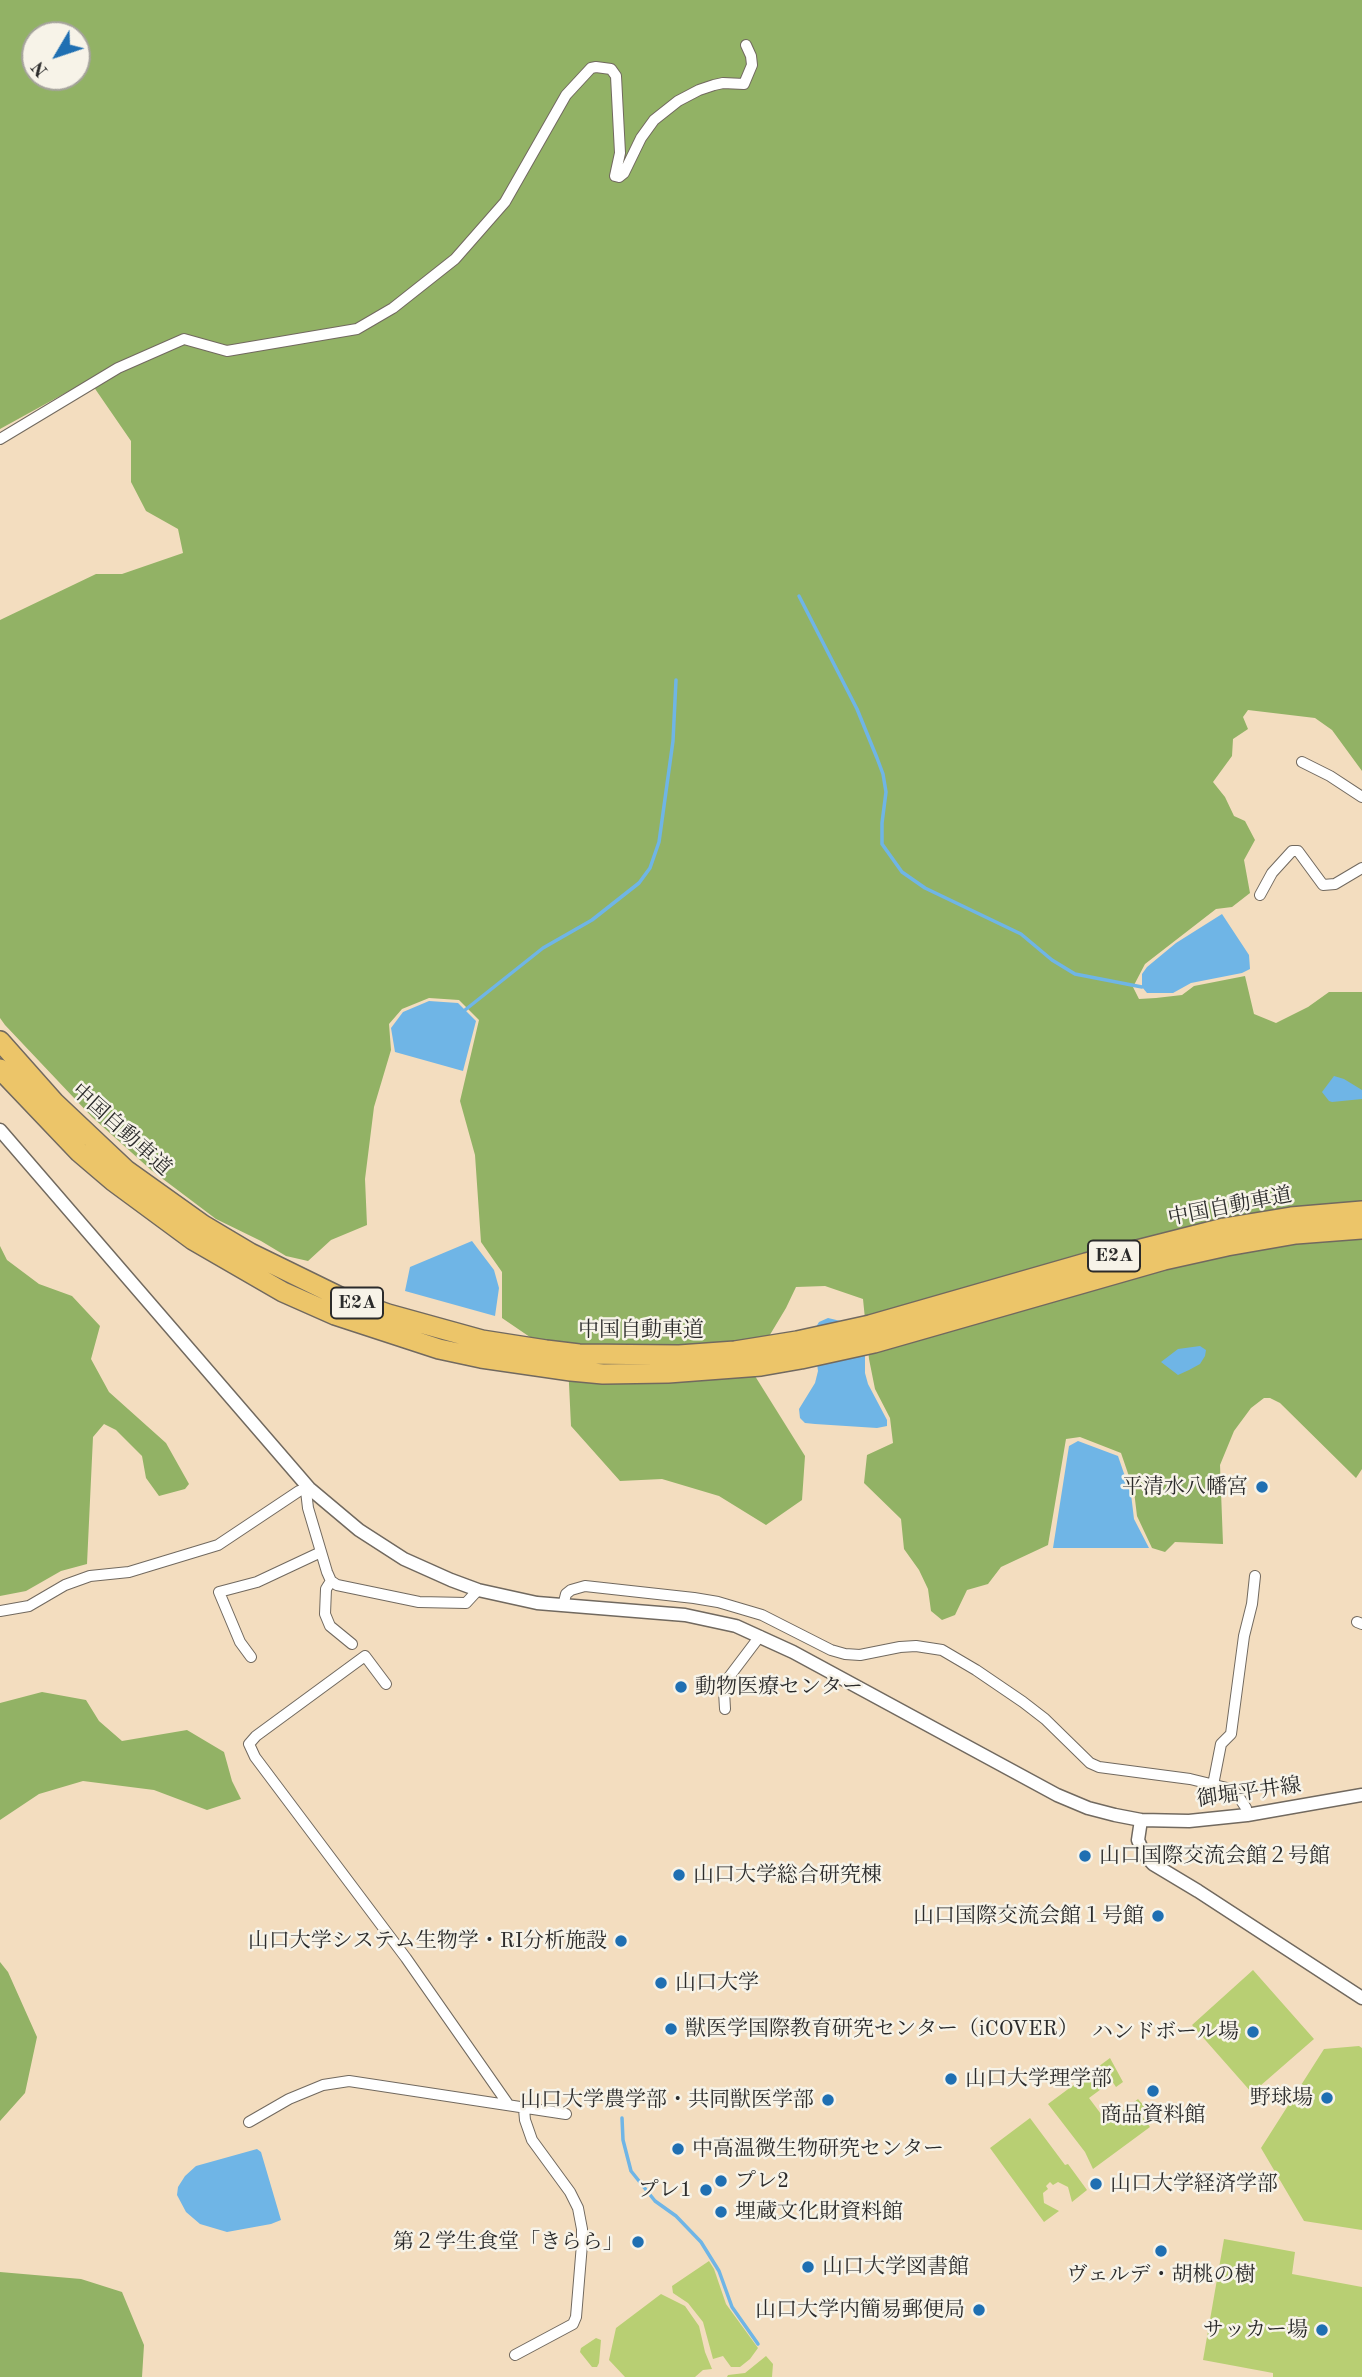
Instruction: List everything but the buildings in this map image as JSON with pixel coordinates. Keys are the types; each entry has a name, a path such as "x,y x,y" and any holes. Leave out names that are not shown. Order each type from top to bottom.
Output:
{"highway":[{"name":"中国自動車道","path":"0,1041 55,1103 126,1170 166,1200 250,1253 340,1297 451,1333 579,1354 679,1355 799,1350"},
{"name":"中国自動車道","path":"0,1069 79,1152 155,1214 237,1267 284,1292 335,1315 439,1349 571,1371 603,1374 668,1373 751,1367 799,1350 1164,1260 1296,1234 1362,1228"},
{"name":"中国自動車道","path":"872,1334 1086,1263 1199,1234 1291,1217 1362,1210"}],"street":[{"path":"0,439 118,368 184,339 227,351 357,329 393,308 455,259 505,202 566,95 591,68 611,69 616,76 620,153 614,170 615,176 620,177 654,120 678,101 699,90 723,83 744,84 752,65 746,45"},
{"path":"1302,762 1362,797"},
{"path":"1260,895 1272,873 1292,850 1298,851 1323,886 1335,884 1362,868"},
{"name":"御堀平井線","path":"0,1130 307,1489 379,1545 416,1565 478,1590 537,1603 685,1615 736,1626 913,1716 1057,1795 1088,1808 1140,1820 1189,1821 1247,1815 1362,1795"},
{"path":"0,1611 29,1606 65,1585 90,1576 129,1572 218,1545 299,1491 307,1489 308,1508 331,1581 350,1589 419,1602 466,1603 478,1590"},
{"path":"251,1657 240,1642 219,1591 257,1582 321,1552"},
{"path":"1213,1785 1221,1744 1231,1734 1255,1576"},
{"path":"331,1581 326,1589 325,1614 330,1626 352,1644"},
{"path":"563,1606 566,1594 585,1586 694,1598 762,1615 831,1650 845,1654 860,1655 916,1646 942,1650 976,1670 1045,1719 1090,1763 1099,1767 1190,1779 1213,1785 1237,1794 1246,1808 1247,1815"},
{"path":"725,1710 724,1691 729,1677 760,1636"},
{"path":"386,1684 365,1656 256,1736 249,1744 255,1756 406,1958 508,2104"},
{"path":"1140,1820 1138,1840 1144,1854 1153,1864 1362,1998"},
{"path":"249,2122 289,2099 323,2085 349,2081 566,2114"},
{"path":"515,2356 573,2324 576,2317 582,2244 578,2208 570,2192 532,2140 524,2109"}],"green space":[{"path":"0,0 1362,0 1362,771 1332,730 1315,718 1248,710 1243,717 1248,729 1233,739 1232,756 1213,782 1225,797 1234,816 1245,821 1255,840 1244,860 1250,893 1232,907 1216,909 1145,964 1133,987 1139,999 1156,998 1182,995 1194,986 1245,976 1254,1014 1276,1023 1308,1007 1329,992 1362,992 1362,1469 1356,1478 1280,1403 1264,1398 1251,1408 1234,1431 1220,1465 1223,1544 1175,1542 1165,1552 1152,1548 1137,1516 1134,1491 1121,1453 1080,1437 1066,1439 1048,1545 1001,1567 988,1584 967,1590 955,1615 942,1620 931,1611 928,1589 904,1549 901,1519 864,1483 867,1455 893,1443 890,1418 875,1389 863,1299 825,1286 796,1287 750,1368 805,1456 802,1500 766,1525 719,1496 662,1479 620,1481 571,1426 568,1363 502,1318 502,1272 481,1242 475,1155 460,1101 479,1020 459,1000 429,998 402,1009 389,1024 391,1050 374,1107 365,1179 367,1225 331,1240 308,1261 286,1256 216,1219 151,1170 92,1117 0,1018 0,620 96,574 122,574 183,553 178,529 146,511 131,482 131,441 89,380 0,429"},
{"path":"0,1246 7,1260 39,1284 72,1296 100,1326 91,1359 109,1392 166,1443 189,1484 185,1489 159,1496 146,1478 142,1456 116,1430 104,1424 93,1437 87,1564 61,1571 26,1591 0,1596"},
{"path":"42,1692 86,1700 99,1721 122,1741 187,1730 224,1752 232,1781 241,1799 207,1810 154,1790 83,1781 39,1794 0,1820 0,1703"},
{"path":"0,1962 8,1972 37,2037 25,2093 0,2121"},
{"name":"ハンドボール場","path":"1253,1970 1314,2039 1252,2093 1192,2025"},
{"name":"野球場","path":"1362,2048 1362,2230 1304,2221 1261,2148 1324,2049"},
{"path":"1110,2058 1123,2082 1116,2087 1112,2081 1089,2098 1104,2118 1118,2108 1124,2110 1138,2099 1144,2106 1142,2116 1150,2127 1093,2169 1085,2152 1048,2104"},
{"path":"1030,2118 1087,2190 1072,2202 1068,2187 1058,2182 1053,2185 1050,2182 1043,2193 1044,2203 1059,2211 1044,2222 990,2148"},
{"path":"1224,2239 1295,2252 1292,2274 1362,2287 1362,2377 1273,2377 1273,2373 1203,2360"},
{"path":"709,2261 726,2304 758,2348 740,2367 731,2367 723,2356 713,2359 703,2322 688,2303 673,2293 672,2286"},
{"path":"0,2272 81,2279 122,2292 144,2345 142,2377 0,2377"},
{"path":"661,2294 685,2306 699,2326 712,2369 703,2370 695,2377 625,2377 609,2360 616,2328"},
{"path":"596,2338 601,2340 599,2363 597,2367 592,2367 580,2352 581,2348"},
{"path":"766,2356 773,2364 772,2377 727,2377 745,2373"}],"water":[{"path":"1222,914 1249,955 1250,969 1191,983 1173,993 1147,993 1142,987 1142,974 1147,967 1176,943"},
{"path":"429,1001 458,1003 476,1021 463,1071 395,1052 391,1028 403,1012"},
{"path":"1334,1076 1362,1090 1362,1099 1329,1101 1322,1092"},
{"path":"472,1241 494,1270 499,1288 495,1316 405,1291 410,1267"},
{"path":"828,1318 849,1323 865,1353 868,1384 887,1420 887,1426 877,1428 815,1424 805,1423 800,1418 799,1409 815,1383 818,1371 813,1332 819,1322"},
{"path":"1200,1346 1206,1350 1200,1364 1178,1375 1161,1362 1178,1349"},
{"path":"1078,1441 1118,1456 1131,1494 1134,1519 1149,1548 1053,1548 1069,1446"},
{"path":"257,2149 261,2152 281,2220 227,2232 200,2224 186,2212 177,2195 178,2187 196,2166"}],"waterway":[{"path":"799,596 857,709 883,774 886,792 882,844 902,872 925,888 1021,934 1052,960 1075,974 1142,987"},
{"path":"465,1010 543,948 592,920 639,883 650,868 659,842 673,741 676,680"},
{"path":"622,2118 623,2140 631,2171 655,2201 676,2216 701,2242 719,2271 732,2307 758,2344"}],"place":[{"name":"平清水八幡宮","path":"1262,1487"},
{"name":"動物医療センター","path":"681,1687"},
{"name":"山口国際交流会館２号館","path":"1085,1856"},
{"name":"山口大学総合研究棟","path":"679,1875"},
{"name":"山口国際交流会館１号館","path":"1158,1916"},
{"name":"山口大学システム生物学・RI分析施設","path":"621,1941"},
{"name":"山口大学","path":"661,1983"},
{"name":"獣医学国際教育研究センター（iCOVER）","path":"671,2029"},
{"name":"ハンドボール場","path":"1253,2032"},
{"name":"山口大学理学部","path":"951,2079"},
{"name":"商品資料館","path":"1153,2091"},
{"name":"野球場","path":"1327,2098"},
{"name":"山口大学農学部・共同獣医学部","path":"828,2100"},
{"name":"中高温微生物研究センター","path":"678,2149"},
{"name":"プレ2","path":"721,2181"},
{"name":"山口大学経済学部","path":"1096,2184"},
{"name":"プレ1","path":"706,2190"},
{"name":"埋蔵文化財資料館","path":"721,2212"},
{"name":"第２学生食堂「きらら」","path":"638,2242"},
{"name":"ヴェルデ・胡桃の樹","path":"1161,2251"},
{"name":"山口大学図書館","path":"808,2267"},
{"name":"山口大学内簡易郵便局","path":"979,2310"},
{"name":"サッカー場","path":"1322,2330"}]}
